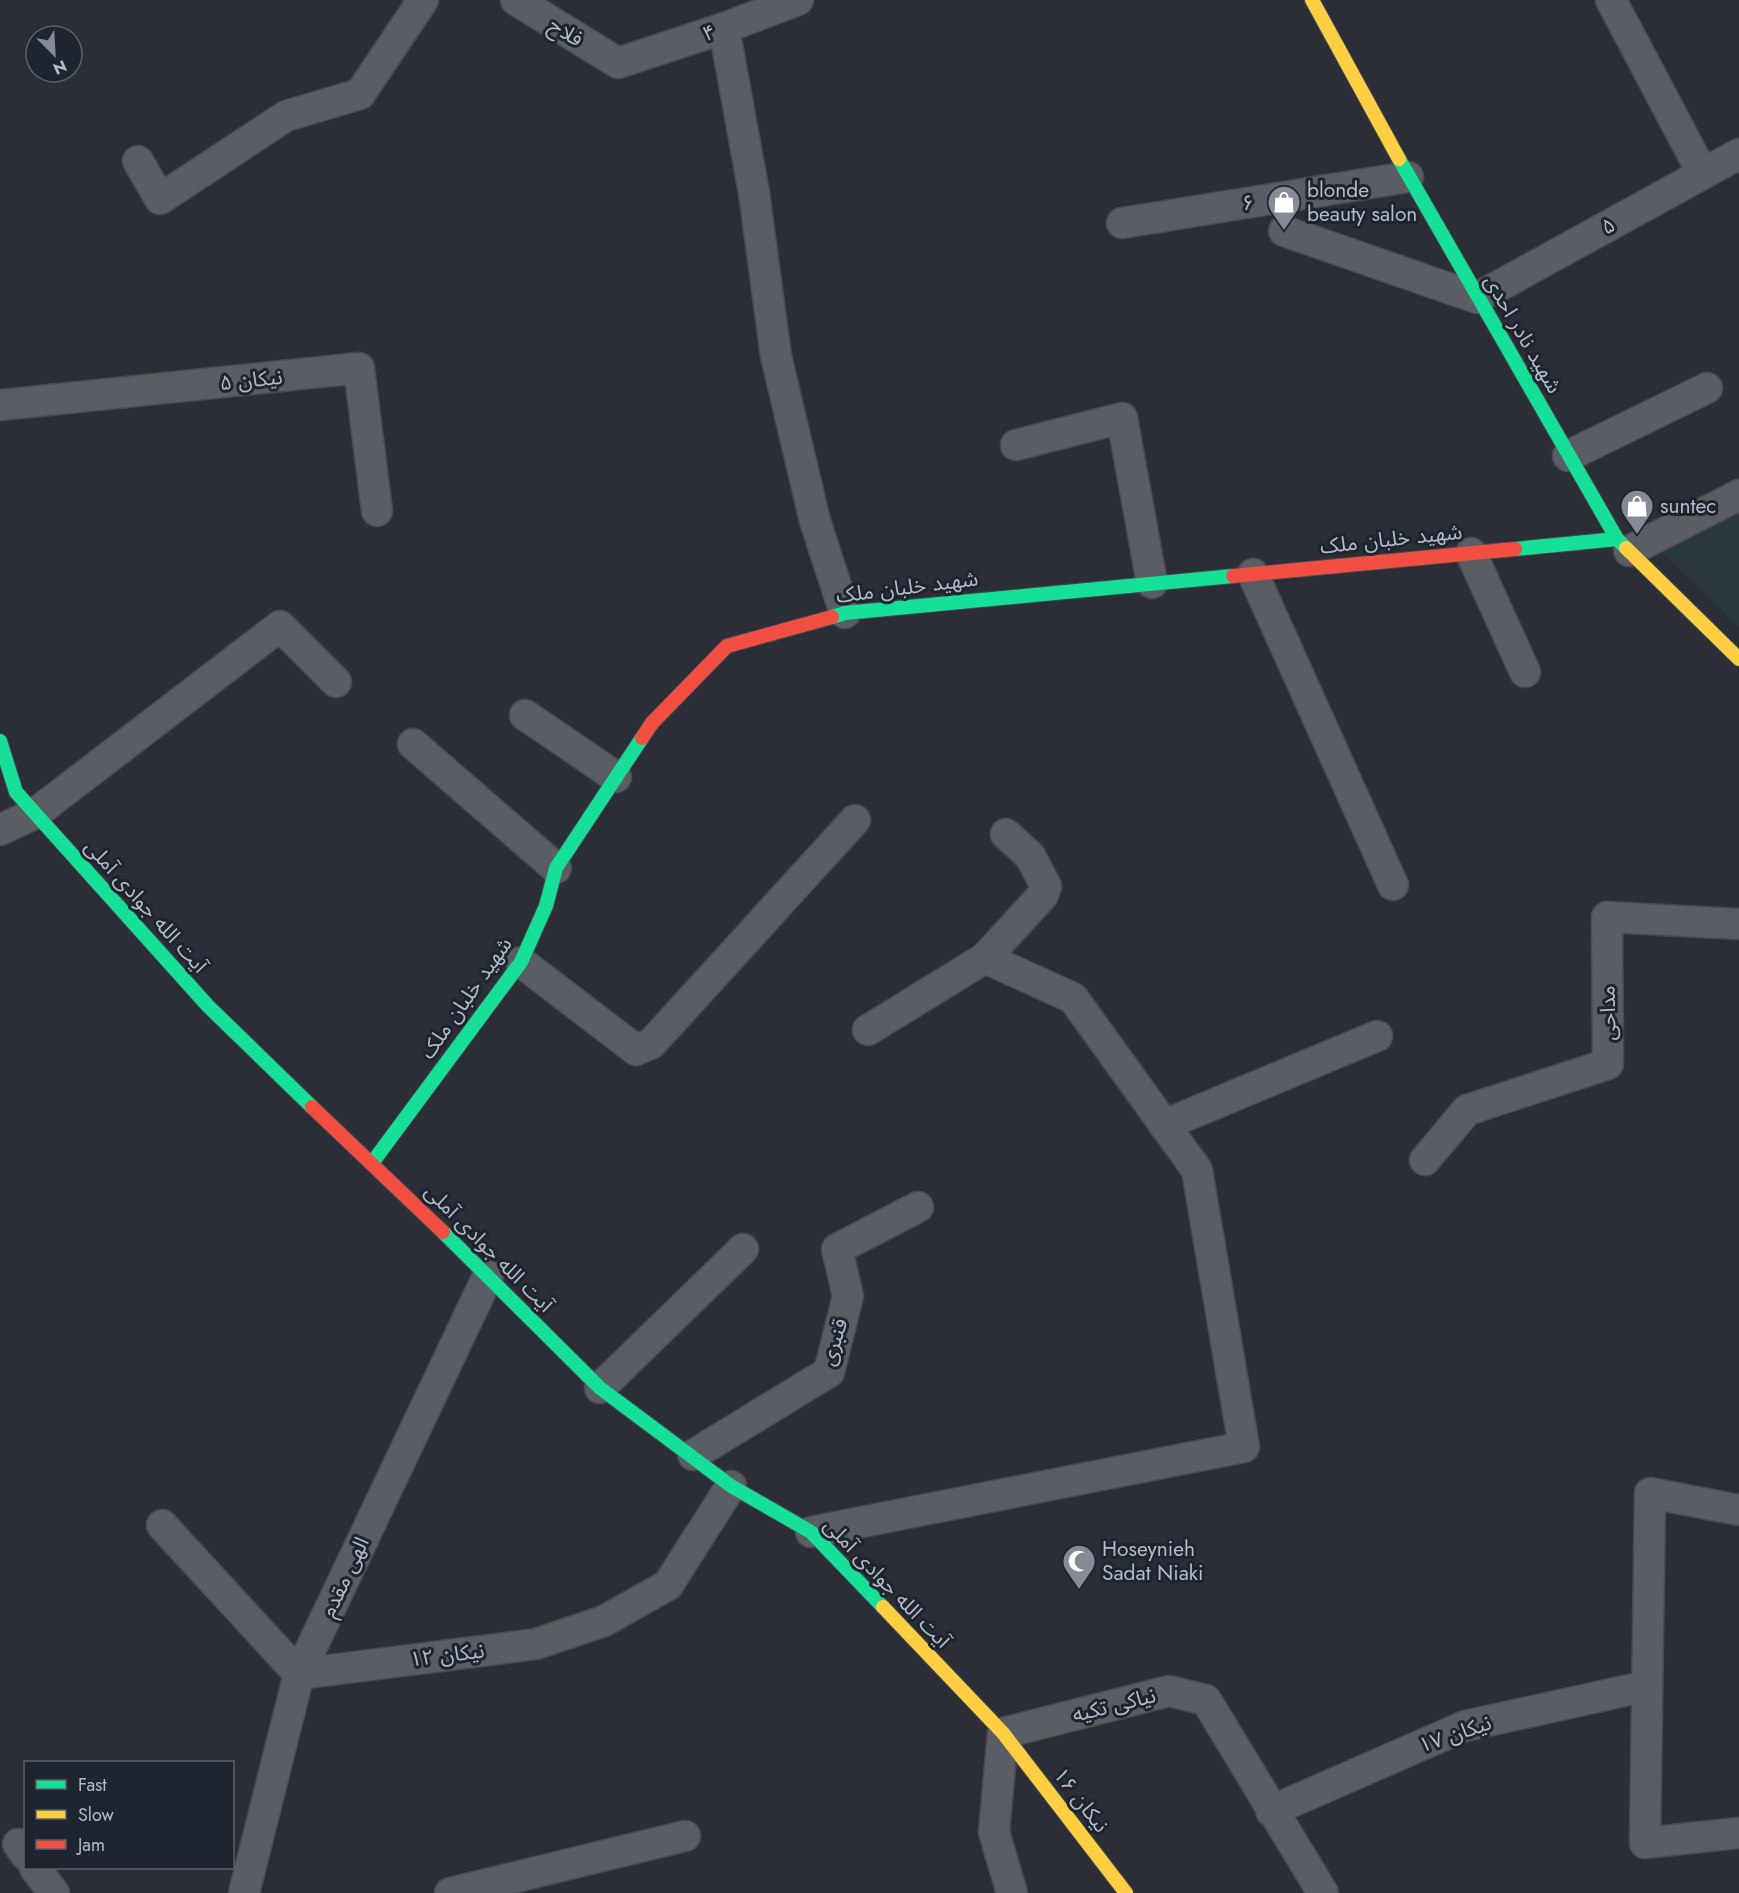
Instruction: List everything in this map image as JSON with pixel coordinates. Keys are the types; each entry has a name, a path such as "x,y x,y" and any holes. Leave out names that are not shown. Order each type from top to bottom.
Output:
{"street":[{"path":"138,161 160,199 286,116 360,94 423,0"},
{"name":"۴","path":"618,63 724,28 798,0"},
{"name":"شهید نادر احدی","path":"1312,0 1477,298 1623,545 1739,659"},
{"path":"1611,0 1703,174"},
{"name":"فلاح","path":"532,5 618,63"},
{"path":"724,28 754,193 776,356 815,521 845,613"},
{"name":"۵","path":"1477,298 1739,154"},
{"name":"۶","path":"1122,223 1408,177"},
{"path":"1284,231 1477,298"},
{"name":"نیکان ۵","path":"0,405 359,368 377,511"},
{"path":"1569,456 1707,388"},
{"path":"1016,445 1122,418 1152,583"},
{"path":"1623,545 1739,495"},
{"name":"شهید خلبان ملک","path":"372,1163 521,962 546,906 556,867 652,723 727,646 845,613 1471,553 1623,545"},
{"path":"1471,553 1525,672"},
{"path":"1253,574 1393,885"},
{"path":"0,830 36,813 280,626 336,682"},
{"path":"525,715 616,777"},
{"name":"آیت الله جوادی آملی","path":"0,741 16,792 208,1006 488,1276 600,1388 693,1455 731,1486 811,1532 1003,1734"},
{"path":"413,744 556,867"},
{"path":"521,962 636,1050 644,1048 651,1044 855,820"},
{"path":"868,1030 986,958 1043,895 1046,886 1030,856 1006,834"},
{"name":"مداحی","path":"1425,1160 1467,1110 1608,1064 1607,917 1739,924"},
{"path":"811,1532 1244,1447 1197,1170 1073,998 986,958"},
{"path":"1164,1125 1377,1036"},
{"name":"قنبری","path":"693,1455 829,1372 848,1296 837,1249 918,1207"},
{"path":"600,1388 743,1249"},
{"name":"الهی مقدم","path":"244,1893 299,1674 488,1276"},
{"name":"نیکان ۱۲","path":"299,1674 536,1644 604,1621 668,1585 731,1486"},
{"path":"1739,1510 1650,1493 1645,1843 1739,1833"},
{"path":"162,1525 299,1674"},
{"name":"نیکان ۱۷","path":"1271,1811 1465,1726 1647,1686"},
{"name":"نیاکی تکیه","path":"1003,1734 1169,1691 1206,1700 1271,1811 1323,1893"},
{"path":"1003,1734 994,1832 1012,1893"},
{"name":"نیکان ۱۶","path":"1003,1734 1126,1893"},
{"path":"450,1893 516,1884 685,1836"},
{"path":"36,1869 54,1893"}],"shaded area":[{"path":"1739,504 1739,627 1659,550"}],"traffic: fast":[{"path":"1399,159 1617,539 1626,548"},
{"path":"1515,549 1617,539"},
{"path":"832,617 845,613 1233,576"},
{"path":"372,1163 521,962 546,906 556,868 642,738"},
{"path":"0,741 16,792 208,1006 312,1107"},
{"path":"443,1232 600,1388 731,1486 811,1532 883,1607"}],"traffic: slow":[{"path":"1312,0 1399,159"},
{"path":"1626,548 1739,659"},
{"path":"883,1607 1003,1733 1126,1893"}],"traffic: jam":[{"path":"1233,576 1515,549"},
{"path":"642,738 652,723 727,646 832,617"},
{"path":"312,1107 443,1232"}],"place":[{"name":"blonde beauty salon","path":"1284,231"},
{"name":"suntec","path":"1637,535"},
{"name":"Hoseynieh Sadat Niaki","path":"1079,1590"}]}
